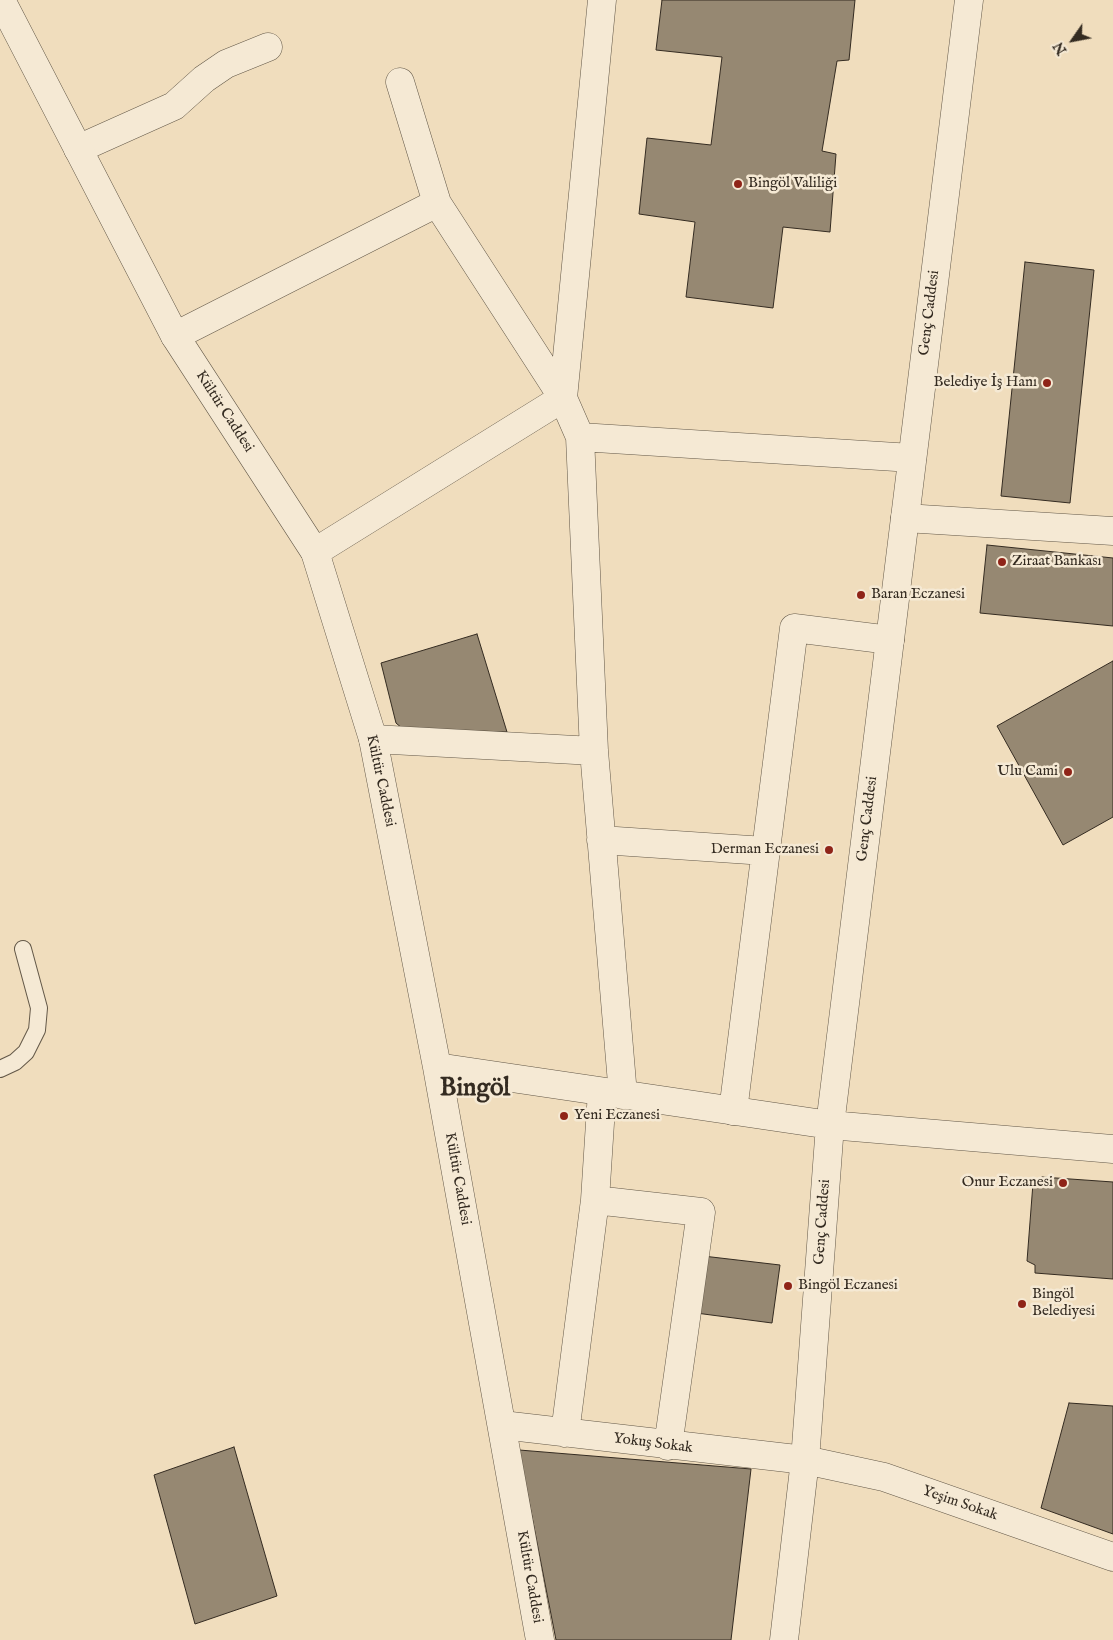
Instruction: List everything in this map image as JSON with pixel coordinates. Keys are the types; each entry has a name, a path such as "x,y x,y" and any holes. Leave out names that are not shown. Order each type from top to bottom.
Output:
{"street":[{"name":"Kültür Caddesi","path":"1,0 175,336 315,552 373,739 437,1068 540,1640"},
{"path":"563,398 602,0"},
{"name":"Genç Caddesi","path":"784,1640 804,1460 830,1125 969,0"},
{"path":"78,148 174,106 204,79 226,64 268,47"},
{"path":"400,82 437,203 563,398 580,437 612,1093 595,1200 565,1433"},
{"path":"175,336 437,203"},
{"path":"315,552 563,398"},
{"path":"580,437 912,458"},
{"path":"905,518 1113,531"},
{"path":"732,1111 794,628 890,640"},
{"path":"373,739 594,752"},
{"path":"601,840 765,851"},
{"path":"437,1068 830,1125 1113,1149"},
{"path":"595,1200 701,1212 668,1446"},
{"name":"Yokuş Sokak","path":"502,1425 668,1446 804,1460"},
{"name":"Yeşim Sokak","path":"804,1460 884,1477 1113,1557"}],"lane":[{"path":"0,1069 15,1062 26,1052 38,1030 39,1008 23,949"}],"building":[{"name":"Bingöl Valiliği","path":"662,0 855,0 849,60 837,61 822,151 836,154 830,232 783,227 773,308 686,297 695,222 639,214 647,138 711,145 722,57 656,50"},
{"name":"Belediye İş Hanı","path":"1025,262 1094,270 1070,503 1001,496"},
{"path":"987,545 1113,558 1113,626 980,613"},
{"path":"477,634 507,732 403,729 396,723 381,663"},
{"name":"Ulu Cami","path":"1113,661 1113,817 1063,845 997,726"},
{"path":"1042,1177 1113,1182 1113,1279 1035,1273 1035,1265 1027,1261 1033,1183 1041,1183"},
{"path":"703,1256 780,1265 772,1323 696,1313"},
{"path":"1069,1403 1113,1406 1113,1534 1041,1508"},
{"path":"234,1447 277,1596 195,1624 154,1475"},
{"path":"519,1450 751,1469 731,1640 556,1640"}],"place":[{"name":"Bingöl Valiliği","path":"738,184"},
{"name":"Belediye İş Hanı","path":"1047,383"},
{"name":"Ziraat Bankası","path":"1002,562"},
{"name":"Baran Eczanesi","path":"861,595"},
{"name":"Ulu Cami","path":"1068,772"},
{"name":"Derman Eczanesi","path":"829,850"},
{"name":"Yeni Eczanesi","path":"564,1116"},
{"name":"Onur Eczanesi","path":"1063,1183"},
{"name":"Bingöl Eczanesi","path":"788,1286"},
{"name":"Bingöl Belediyesi","path":"1022,1304"}],"district":[{"name":"Bingöl","path":"475,1090"}]}
